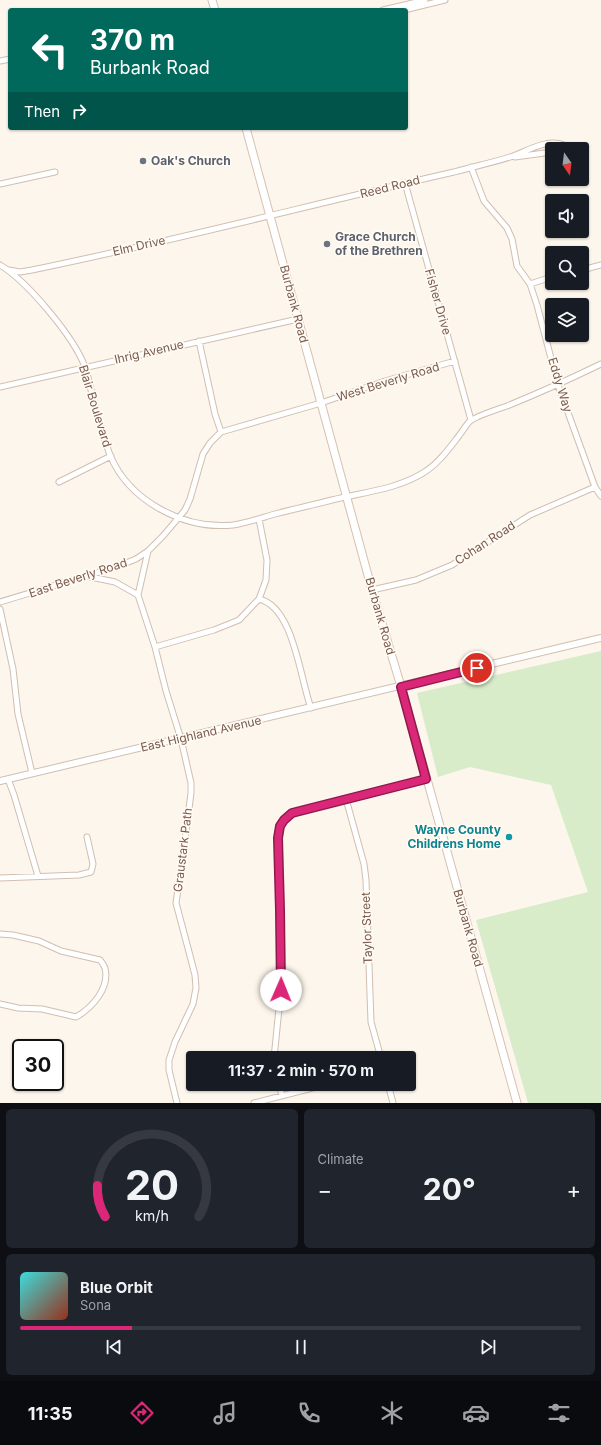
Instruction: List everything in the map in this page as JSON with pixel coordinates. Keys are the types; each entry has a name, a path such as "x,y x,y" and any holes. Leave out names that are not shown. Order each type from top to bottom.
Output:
{"main road":[{"name":"Burbank Road","path":"247,130 372,590 401,687 517,1103"}],"street":[{"path":"391,8 425,0"},
{"path":"408,9 446,0"},
{"name":"Reed Road","path":"270,217 471,168 510,157 536,146 545,145"},
{"name":"Reed Road","path":"510,157 545,153"},
{"name":"Eddy Way","path":"471,168 484,201 507,228 512,239 517,266 530,284 558,385 595,486 601,496"},
{"path":"0,184 55,172"},
{"name":"Fisher Drive","path":"405,183 471,420"},
{"name":"Elm Drive","path":"8,269 20,272 32,270 270,217"},
{"name":"Blair Boulevard","path":"0,265 8,269 34,294 63,331 77,352 85,367 101,427 111,456 125,479 137,492 154,506 179,518 197,523 224,525 240,524 405,482 433,467 450,448 471,420"},
{"path":"589,268 601,265"},
{"path":"530,284 545,280"},
{"name":"Ihrig Avenue","path":"0,387 298,319"},
{"path":"199,341 220,432 321,404"},
{"name":"West Beverly Road","path":"321,404 385,382 455,361"},
{"path":"471,420 558,385 601,364"},
{"name":"East Beverly Road","path":"0,602 116,567 136,559 148,551 179,518 184,510 190,499 203,454 220,432"},
{"path":"59,482 111,456"},
{"name":"Cohan Road","path":"372,590 416,580 452,565 530,515 595,486"},
{"path":"155,647 214,630 239,620 259,599 266,580 267,560 259,519"},
{"path":"86,576 115,582 138,596 148,551"},
{"name":"Graustark Path","path":"138,596 155,647 166,692 181,739 191,793 176,903 195,975 196,988 193,1004 175,1042 170,1060 169,1070 177,1103"},
{"path":"259,599 268,602 288,628 311,708"},
{"path":"0,610 13,670 18,714 32,774"},
{"name":"East Highland Avenue","path":"0,781 401,687 601,638"},
{"path":"8,779 38,876"},
{"path":"275,1051 282,979 278,848 280,826 292,813 426,779"},
{"name":"Taylor Street","path":"346,799 364,864 366,880 371,1022 379,1051"},
{"path":"0,878 79,875 91,872 93,864 87,837"},
{"path":"0,934 13,935 39,941 61,951 100,960 105,968 105,984 96,999 84,1012 76,1017 42,1009 18,1008 0,1004"},
{"path":"281,1091 282,1096"},
{"path":"254,1103 301,1091"},
{"path":"390,1091 393,1103"}],"green space":[{"path":"601,651 601,1103 528,1103 476,920 588,892 551,785 470,767 438,777 417,693"}],"place":[{"name":"Oak's Church","path":"143,161"},
{"name":"Grace Church of the Brethren","path":"327,244"},
{"name":"Wayne County Childrens Home","path":"509,837"}],"route":[{"path":"281,990 282,979 278,848 280,826 292,813 426,779 401,687 477,668"}]}
